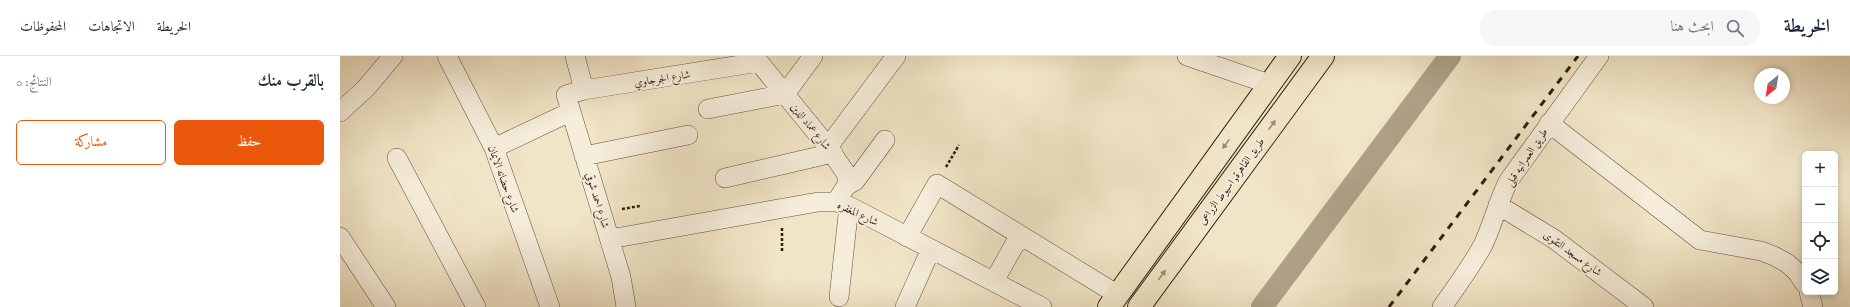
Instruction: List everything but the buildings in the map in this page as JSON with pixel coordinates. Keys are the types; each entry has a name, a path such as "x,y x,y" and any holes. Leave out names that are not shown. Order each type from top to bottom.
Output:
{"highway":[{"path":"1113,301 1290,56"},
{"name":"طريق القاهرة, اسيوط الزراعى","path":"1139,307 1323,56"}],"street":[{"path":"340,112 366,88 393,56"},
{"name":"شارع حضانه الايمان","path":"447,56 494,148 550,307"},
{"name":"شارع احمد شوقي","path":"575,56 573,99 584,156 621,277 626,307"},
{"path":"708,109 785,94 812,56"},
{"path":"725,178 830,150 896,56"},
{"path":"1187,56 1269,84"},
{"name":"طريق العمرانيه قبلى","path":"1442,307 1483,245 1509,180 1549,122 1598,56"},
{"name":"شارع الجرجاوي","path":"494,148 573,99 756,59"},
{"name":"شارع عماد الدين","path":"756,59 830,150 847,175 848,178 846,186"},
{"path":"1549,122 1700,240 1774,256 1792,268 1802,280"},
{"path":"584,156 688,135"},
{"path":"840,297 843,204 846,186 857,178 885,140"},
{"path":"397,158 476,307"},
{"path":"907,237 937,184 1020,236 1113,301"},
{"name":"شارع المغفره","path":"610,239 818,202 843,204 1042,307"},
{"name":"شارع مسجد التقوى","path":"1498,205 1554,238 1644,307"},
{"path":"994,281 1020,236"},
{"path":"340,237 386,307"},
{"path":"905,307 931,249"},
{"path":"1810,295 1813,307"}],"path":[{"path":"937,184 959,145"}],"waterway":[{"path":"1262,307 1450,56"}],"railway":[{"path":"1389,307 1578,56"}]}
